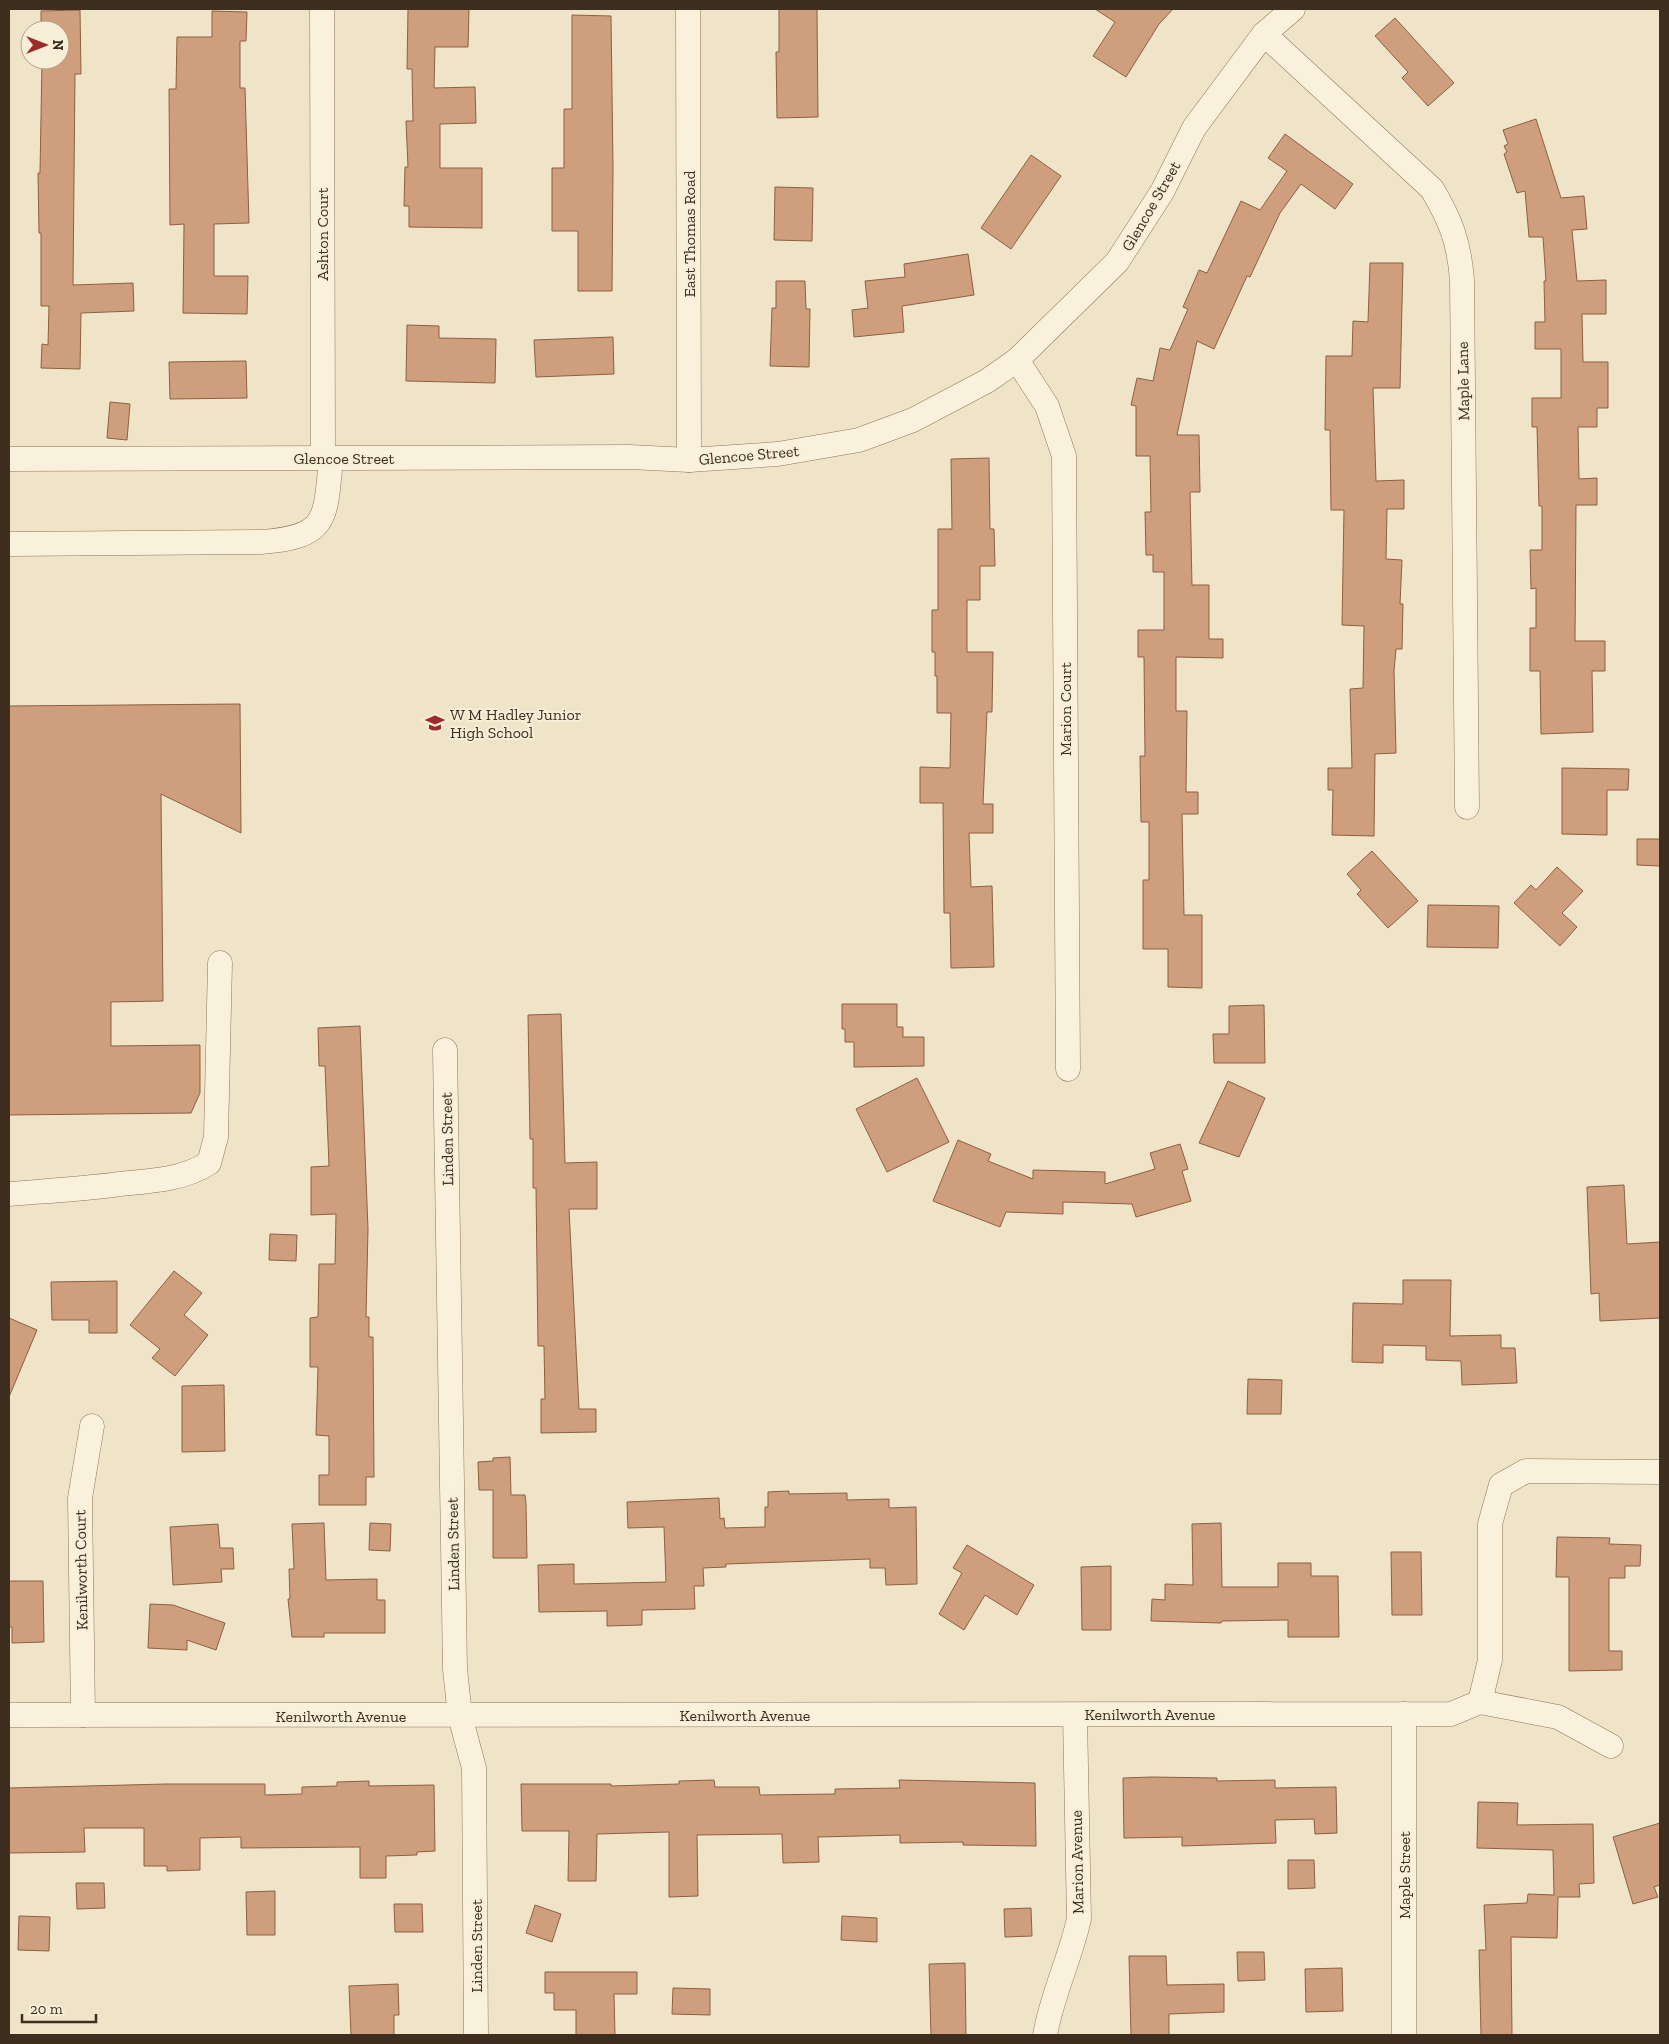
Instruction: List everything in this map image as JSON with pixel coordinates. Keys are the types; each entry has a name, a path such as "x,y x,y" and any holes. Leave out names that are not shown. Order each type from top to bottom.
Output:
{"street":[{"name":"Ashton Court","path":"9,544 261,542 290,540 313,530 326,510 322,9"},
{"name":"East Thomas Road","path":"688,9 690,460"},
{"name":"Glencoe Street","path":"9,459 630,457 690,460 778,454 858,440 945,405 987,381 1017,360 1117,262 1162,192 1194,128 1264,34 1293,9"},
{"name":"Maple Lane","path":"1264,34 1432,189 1450,220 1456,238 1462,280 1467,807"},
{"name":"Marion Court","path":"1017,360 1047,406 1064,456 1068,1069"},
{"path":"9,1194 79,1189 166,1179 195,1172 209,1163 216,1138 220,962"},
{"name":"Linden Street","path":"445,1050 455,1669 460,1716 474,1768 476,2035"},
{"name":"Kenilworth Court","path":"83,1715 80,1498 92,1426"},
{"path":"1612,1746 1558,1717 1480,1702 1490,1660 1490,1524 1501,1486 1526,1471 1660,1472"},
{"name":"Kenilworth Avenue","path":"9,1715 1451,1714 1480,1702"},
{"name":"Marion Avenue","path":"1045,2035 1056,1991 1072,1950 1079,1919 1075,1714"},
{"name":"Maple Street","path":"1404,1714 1404,2035"}],"building":[{"path":"408,9 469,9 468,47 435,47 434,88 475,87 476,123 440,124 440,168 482,168 482,228 409,227 409,206 404,206 405,167 408,167 406,121 413,121 412,69 407,69"},
{"path":"779,9 817,9 818,117 777,118 776,52 779,52"},
{"path":"1095,9 1173,9 1159,24 1126,77 1093,56 1115,22"},
{"path":"80,10 81,74 75,74 73,285 133,283 134,311 81,313 80,369 41,368 42,344 48,345 49,306 41,306 41,233 39,233 38,173 40,173 42,70 70,70 70,20 41,20 41,11"},
{"path":"212,11 247,12 246,41 240,41 240,88 245,88 249,223 214,224 214,276 248,276 247,314 183,313 184,224 170,225 169,89 176,89 177,37 212,37"},
{"path":"572,15 611,16 612,291 578,291 578,231 552,231 552,168 564,168 564,109 572,109"},
{"path":"1395,18 1454,83 1428,106 1402,78 1408,72 1375,36"},
{"path":"1536,119 1561,198 1584,196 1587,229 1572,230 1577,281 1606,280 1606,314 1582,314 1583,362 1608,362 1608,408 1597,408 1597,427 1578,427 1579,479 1597,478 1597,505 1576,505 1575,641 1605,641 1605,671 1592,671 1593,732 1541,734 1540,671 1530,671 1530,628 1536,628 1536,588 1531,589 1530,550 1542,550 1542,506 1539,506 1537,427 1532,427 1532,398 1561,398 1561,349 1535,349 1535,322 1545,322 1544,281 1546,281 1543,237 1529,237 1525,191 1517,193 1504,154 1507,152 1504,146 1508,144 1503,130"},
{"path":"1285,134 1353,184 1335,209 1301,184 1280,213 1250,277 1247,276 1214,349 1197,341 1177,435 1199,435 1200,492 1190,492 1192,585 1209,585 1209,639 1223,639 1223,658 1176,657 1176,711 1187,711 1186,792 1198,792 1198,814 1182,814 1184,915 1202,915 1202,988 1168,987 1168,949 1143,949 1143,880 1149,880 1149,822 1141,822 1140,756 1145,756 1144,657 1138,657 1138,630 1164,630 1164,572 1153,572 1153,555 1146,555 1145,512 1151,512 1150,456 1136,456 1136,406 1131,405 1137,378 1153,381 1160,348 1170,350 1188,309 1183,307 1199,270 1207,273 1241,201 1260,210 1287,171 1268,158"},
{"path":"1031,155 1061,176 1011,249 981,228"},
{"path":"775,187 813,188 812,241 774,240"},
{"path":"968,254 974,295 902,306 904,332 854,337 852,310 868,308 865,281 905,277 904,264"},
{"path":"1370,263 1403,263 1400,388 1373,388 1376,481 1404,480 1404,509 1387,509 1386,559 1402,560 1400,604 1403,604 1402,649 1396,649 1394,671 1396,753 1375,754 1374,836 1332,835 1333,790 1328,790 1328,768 1352,768 1350,689 1363,688 1364,626 1342,625 1344,510 1331,510 1330,430 1325,430 1326,356 1352,356 1353,321 1368,322"},
{"path":"776,281 805,281 806,309 810,309 809,367 770,366 772,308 776,308"},
{"path":"407,325 439,326 439,338 496,339 495,383 406,381"},
{"path":"613,337 614,374 536,377 534,340"},
{"path":"246,361 247,398 170,399 169,362"},
{"path":"110,402 130,404 127,440 107,438"},
{"path":"989,458 990,529 994,529 995,566 980,566 980,600 967,600 967,652 993,652 992,712 987,712 983,804 993,804 993,833 969,833 971,887 992,886 994,967 951,968 950,913 944,913 943,803 920,803 920,767 950,768 951,713 937,713 937,676 935,676 935,652 932,652 932,610 938,610 938,529 952,529 951,459"},
{"path":"240,704 241,833 161,794 163,1001 111,1002 111,1046 200,1045 200,1093 191,1113 9,1115 9,706"},
{"path":"1562,768 1629,769 1628,790 1607,790 1607,835 1562,834"},
{"path":"1637,839 1660,839 1660,866 1637,865"},
{"path":"1372,851 1418,901 1388,928 1357,894 1361,890 1347,874"},
{"path":"1557,867 1583,891 1562,913 1577,927 1560,946 1514,903 1531,885 1536,890"},
{"path":"1428,905 1499,906 1498,948 1427,947"},
{"path":"842,1004 897,1004 897,1027 903,1027 903,1037 924,1037 924,1066 854,1067 854,1042 845,1042 845,1029 842,1029"},
{"path":"1264,1005 1265,1063 1214,1063 1213,1034 1229,1034 1229,1006"},
{"path":"561,1014 565,1163 597,1162 597,1209 569,1209 579,1409 596,1409 596,1432 541,1433 541,1399 545,1399 544,1346 538,1346 536,1188 533,1188 533,1139 530,1139 528,1015"},
{"path":"360,1026 368,1229 366,1317 369,1317 369,1337 373,1337 374,1477 366,1477 366,1505 319,1505 319,1475 329,1475 329,1436 316,1435 318,1367 310,1367 310,1318 318,1317 319,1264 335,1264 336,1214 311,1215 311,1167 329,1166 325,1066 319,1066 318,1028"},
{"path":"917,1078 949,1142 887,1172 856,1109"},
{"path":"1228,1081 1265,1098 1239,1157 1199,1143"},
{"path":"958,1140 991,1154 988,1161 1033,1179 1033,1170 1105,1172 1105,1184 1155,1169 1150,1153 1180,1144 1188,1169 1182,1171 1191,1201 1136,1217 1132,1204 1063,1202 1063,1214 1006,1212 1000,1227 933,1201"},
{"path":"1624,1185 1627,1244 1660,1242 1660,1318 1600,1321 1599,1293 1591,1294 1587,1187"},
{"path":"270,1234 297,1235 296,1261 269,1260"},
{"path":"174,1271 202,1293 184,1315 208,1335 175,1376 152,1358 160,1349 130,1325"},
{"path":"1403,1280 1451,1280 1450,1336 1501,1335 1501,1348 1515,1348 1517,1383 1462,1385 1461,1361 1426,1360 1426,1346 1383,1345 1383,1363 1352,1362 1353,1303 1403,1304"},
{"path":"117,1281 117,1333 89,1333 89,1320 52,1320 51,1282"},
{"path":"9,1318 37,1330 9,1397"},
{"path":"1248,1379 1282,1380 1281,1414 1247,1414"},
{"path":"224,1385 225,1451 182,1452 182,1386"},
{"path":"510,1457 511,1495 525,1495 527,1558 493,1558 493,1490 479,1490 478,1462 493,1461 493,1458"},
{"path":"789,1491 789,1494 847,1493 847,1500 889,1499 889,1508 916,1507 917,1584 886,1585 885,1568 870,1568 870,1559 726,1564 726,1567 703,1568 704,1586 694,1586 695,1609 642,1610 642,1625 607,1626 607,1611 539,1612 538,1565 574,1564 574,1584 666,1582 664,1527 628,1528 627,1502 719,1498 720,1519 724,1518 725,1528 765,1527 765,1507 768,1507 768,1492"},
{"path":"324,1523 326,1580 377,1579 377,1600 385,1600 385,1633 324,1633 324,1637 292,1637 288,1599 290,1599 289,1569 294,1569 292,1524"},
{"path":"370,1523 391,1524 390,1551 369,1550"},
{"path":"1221,1523 1222,1587 1278,1587 1278,1563 1311,1563 1311,1576 1338,1576 1339,1637 1288,1637 1288,1620 1222,1621 1221,1623 1151,1621 1152,1599 1165,1600 1165,1584 1193,1585 1192,1524"},
{"path":"218,1524 220,1548 233,1548 234,1569 221,1569 222,1582 173,1585 170,1527"},
{"path":"1557,1537 1610,1538 1609,1544 1641,1545 1640,1566 1625,1566 1625,1578 1609,1578 1609,1651 1622,1651 1622,1670 1569,1671 1569,1577 1556,1577"},
{"path":"967,1545 1034,1585 1017,1615 985,1595 964,1630 939,1614 962,1573 953,1568"},
{"path":"1391,1552 1421,1552 1422,1615 1392,1615"},
{"path":"1111,1566 1111,1630 1082,1630 1081,1567"},
{"path":"9,1581 43,1581 44,1642 12,1643 12,1627 9,1627"},
{"path":"150,1604 173,1605 225,1623 216,1650 187,1640 187,1650 148,1648"},
{"path":"1123,1778 1217,1778 1217,1781 1275,1780 1275,1788 1336,1787 1337,1833 1315,1834 1314,1819 1275,1820 1276,1843 1182,1846 1182,1837 1124,1838"},
{"path":"714,1780 715,1787 759,1787 760,1795 835,1794 835,1789 900,1788 899,1780 1035,1783 1036,1846 963,1845 963,1842 900,1843 900,1835 818,1837 819,1862 783,1863 782,1834 697,1835 698,1896 669,1897 669,1832 597,1834 596,1881 568,1881 569,1831 522,1831 521,1784 611,1784 611,1786 679,1784 679,1781"},
{"path":"369,1781 369,1786 434,1785 435,1851 417,1852 417,1855 386,1856 386,1878 360,1878 360,1847 241,1848 241,1837 200,1838 200,1870 167,1871 167,1866 144,1866 144,1828 84,1828 85,1852 9,1853 9,1788 166,1784 265,1784 265,1795 302,1794 302,1787 337,1786 337,1782"},
{"path":"1478,1802 1518,1803 1517,1825 1593,1824 1594,1883 1579,1884 1580,1897 1558,1897 1557,1938 1511,1937 1512,2035 1481,2035 1479,1950 1486,1950 1484,1905 1527,1903 1528,1894 1554,1895 1553,1850 1477,1848"},
{"path":"1660,1823 1660,1885 1654,1887 1658,1897 1633,1904 1613,1837"},
{"path":"1288,1860 1314,1860 1315,1888 1288,1889"},
{"path":"76,1883 104,1883 105,1908 77,1909"},
{"path":"275,1891 275,1935 247,1935 246,1892"},
{"path":"394,1904 422,1904 423,1932 395,1932"},
{"path":"535,1905 561,1914 552,1942 526,1933"},
{"path":"1031,1908 1032,1936 1005,1937 1004,1909"},
{"path":"19,1916 50,1917 49,1951 18,1950"},
{"path":"842,1916 877,1918 877,1942 841,1940"},
{"path":"1237,1952 1264,1952 1265,1980 1238,1981"},
{"path":"1129,1956 1166,1956 1167,1985 1224,1984 1224,2012 1169,2014 1169,2035 1131,2035"},
{"path":"965,1963 966,2035 931,2035 929,1964"},
{"path":"1342,1968 1343,2011 1306,2012 1305,1969"},
{"path":"545,1972 637,1972 637,1994 614,1994 615,2035 576,2035 576,2010 554,2010 554,1993 545,1993"},
{"path":"398,1984 399,2015 394,2015 394,2035 351,2035 349,1986"},
{"path":"673,1988 710,1989 710,2015 672,2014"}],"place":[{"name":"W M Hadley Junior High School","path":"435,723"}]}
